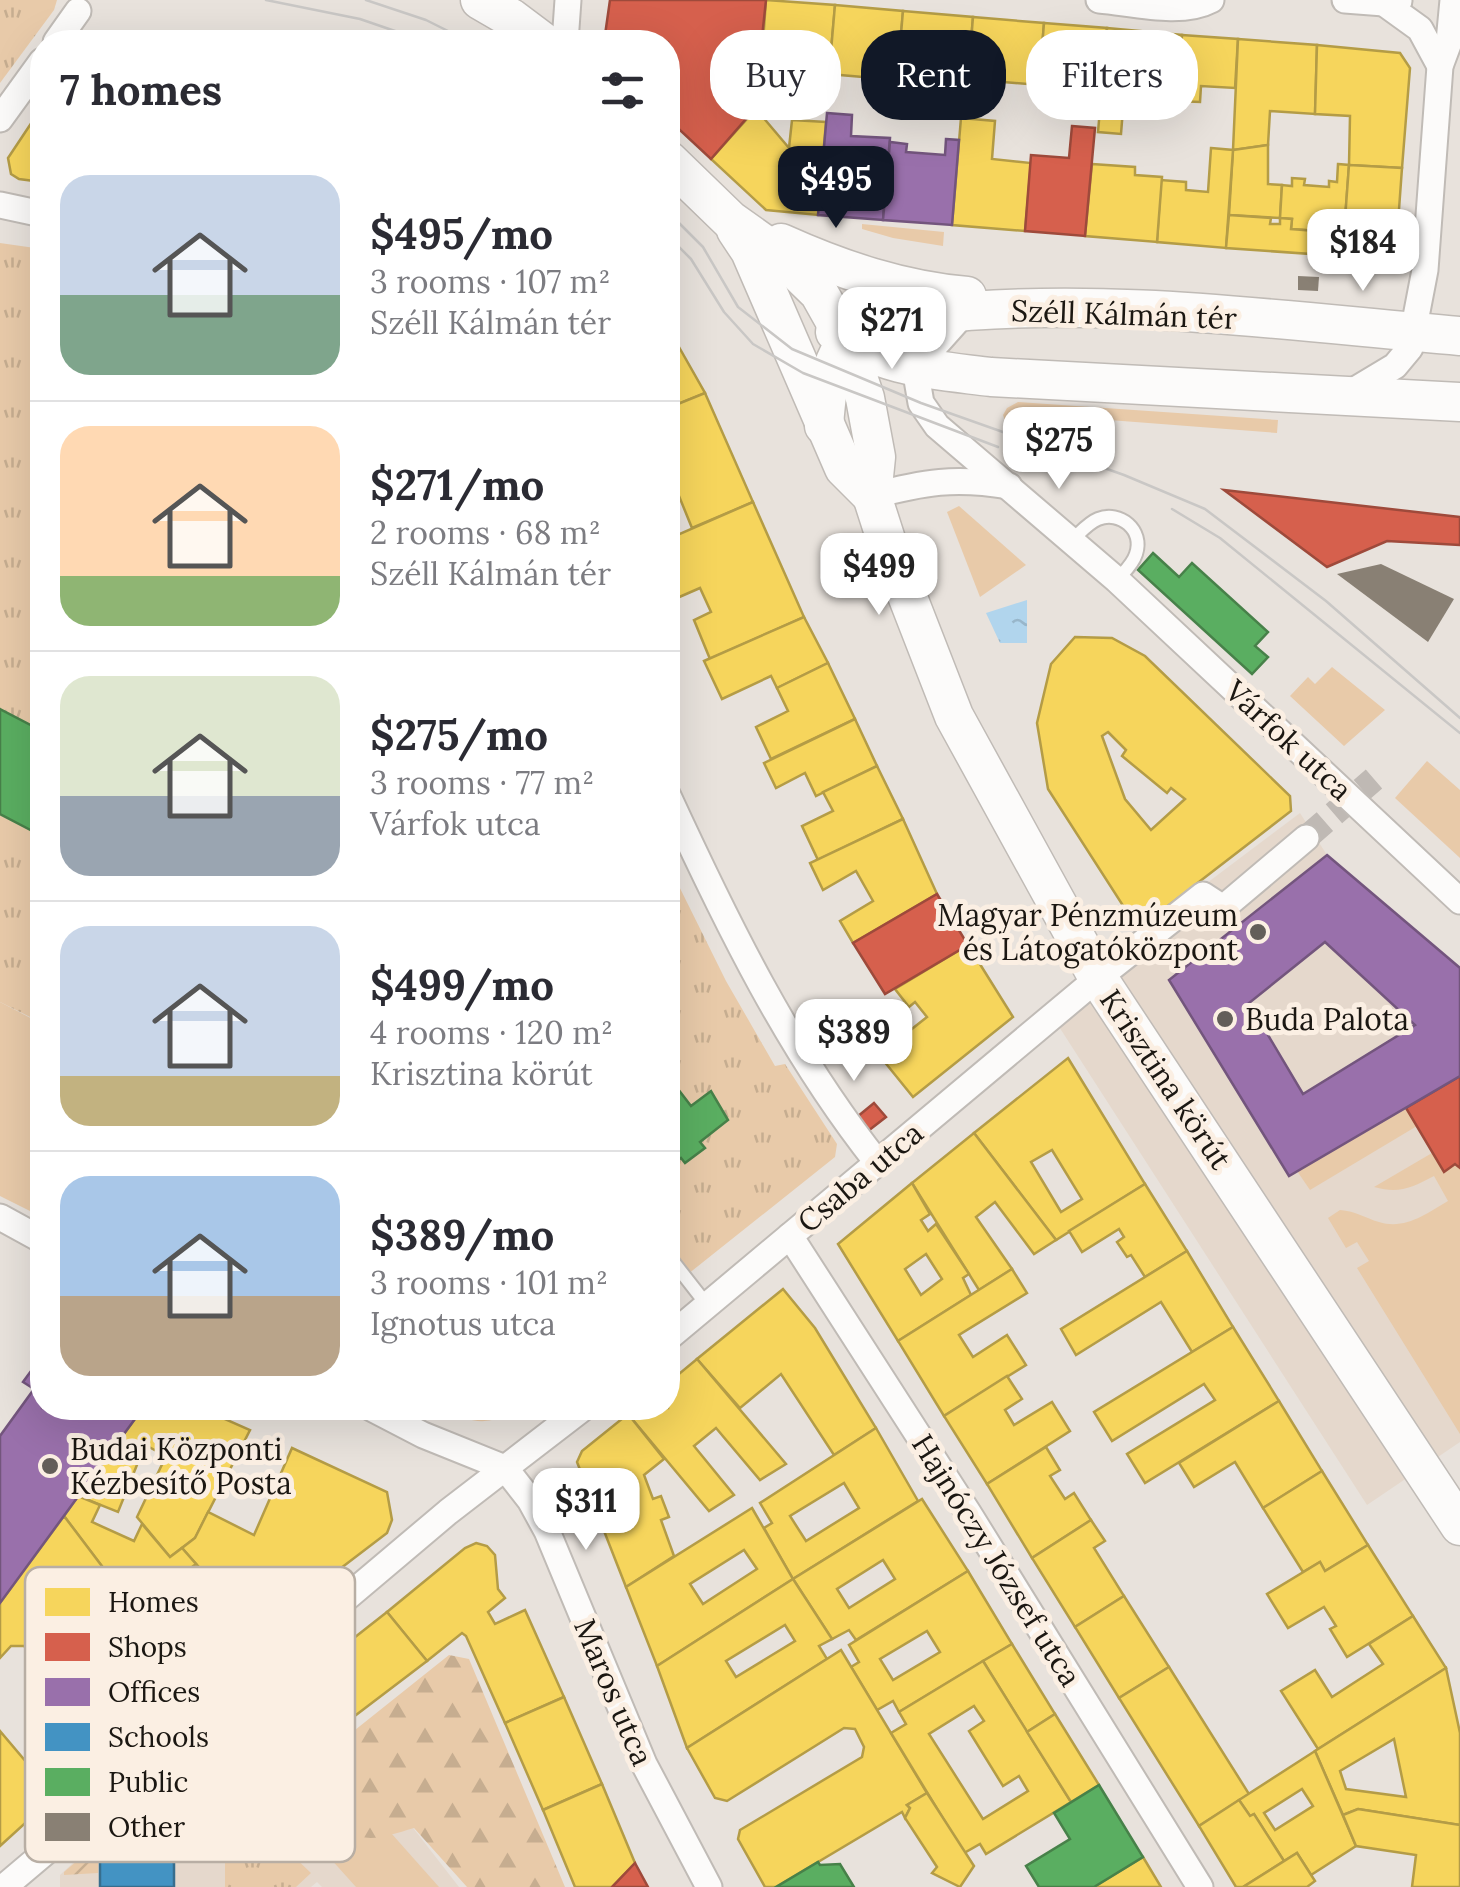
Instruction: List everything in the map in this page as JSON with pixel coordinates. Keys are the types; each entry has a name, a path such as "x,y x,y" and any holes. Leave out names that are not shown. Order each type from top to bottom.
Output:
{"main road":[{"path":"480,0 528,30"},
{"path":"680,173 740,236 782,258 819,293 846,341 870,422"},
{"path":"740,236 926,292 1094,308"},
{"path":"740,236 824,426"},
{"name":"Széll Kálmán tér","path":"1460,336 1094,308 966,310 904,343 881,359 846,341 869,323 904,343 991,377 1460,402"},
{"path":"824,426 831,368 846,341"},
{"path":"870,422 904,343"},
{"name":"Krisztina körút","path":"870,422 876,458 872,496 954,716 1098,978 1460,1526"},
{"name":"Krisztina körút","path":"824,426 844,468 872,496"}],"street":[{"path":"566,30 568,0"},
{"path":"1099,0 1199,6 1211,0"},
{"path":"1345,0 1393,2 1420,29 1440,66"},
{"path":"1345,396 1403,358 1410,348 1425,270 1440,66 1449,42 1453,0"},
{"path":"65,30 78,11"},
{"path":"0,120 30,78"},
{"path":"0,205 30,211"},
{"name":"Széll Kálmán tér","path":"904,343 966,310"},
{"name":"Várfok utca","path":"904,343 921,403 937,426 1117,580 1460,901"},
{"path":"872,496 949,479 1009,486"},
{"path":"680,821 751,968 804,1058 877,1162"},
{"name":"Csaba utca","path":"680,1328 1202,895 1223,908 1306,838"},
{"path":"0,1217 30,1233"},
{"name":"Hajnóczy József utca","path":"790,1236 969,1514 1200,1887"},
{"path":"394,1420 506,1468"},
{"path":"355,1590 567,1420"},
{"name":"Maros utca","path":"506,1468 547,1530 644,1764 710,1887"},
{"path":"4,1887 34,1862"}],"lane":[{"name":"Széll Kálmán tér","path":"904,343 898,304 926,292"},
{"path":"1072,540 1099,518 1121,518 1130,525 1138,546 1130,566 1117,580"},
{"path":"680,1270 707,1305"}],"shaded area":[{"path":"1300,813 1327,855 1460,968 1460,1442 1367,1505 1045,1005"},
{"path":"355,1753 459,1887 322,1887 317,1882 311,1887 60,1887 60,1875 74,1862 355,1862"}],"green space":[{"path":"0,0 57,0 39,30 30,30 30,42 0,83"},
{"path":"862,224 944,232 943,246 893,238 862,229"},
{"path":"0,243 30,247 30,1017 0,1002"},
{"path":"1018,402 1278,420 1277,433 1057,416 1056,431 1007,426 1003,415"},
{"path":"959,506 1026,565 980,597 947,512"},
{"path":"1332,667 1385,710 1344,746 1290,696 1308,677 1315,684"},
{"path":"1427,761 1460,790 1460,858 1395,798"},
{"path":"680,888 726,981 775,1066 785,1064 837,1144 835,1157 680,1280"},
{"path":"0,1002 30,1018 30,1211 0,1196"},
{"path":"1460,1076 1460,1434 1357,1268 1369,1261 1357,1242 1346,1248 1328,1218 1340,1210 1398,1224 1448,1201 1434,1176 1405,1189 1374,1187 1432,1153 1417,1126 1310,1190 1297,1171"},
{"path":"449,1655 469,1659 565,1887 467,1887 414,1828 380,1837 355,1835 355,1730"},
{"path":"375,1815 439,1887 356,1887 334,1862 355,1862 355,1833"},
{"path":"76,1862 98,1862 98,1873 64,1872"},
{"path":"225,1862 300,1862 311,1873 296,1887 225,1887"}],"water":[{"path":"1027,600 1027,643 1000,643 986,613"}],"building: Homes":[{"path":"766,0 835,5 833,30 764,30"},
{"path":"835,5 903,11 901,30 861,30 861,77 841,75 841,30 833,30"},
{"path":"903,11 973,17 972,30 901,30"},
{"path":"973,17 1044,23 1043,30 1026,30 1026,84 1006,82 1006,30 972,30"},
{"path":"1044,23 1107,28 1107,30 1043,30"},
{"path":"1198,36 1238,39 1235,88 1201,86 1200,102"},
{"path":"1238,39 1317,45 1315,114 1270,111 1268,145 1233,150"},
{"path":"1317,45 1400,53 1410,68 1402,168 1349,165 1350,116 1315,114"},
{"path":"746,120 765,120 789,148 792,120 826,122 818,215 766,210 711,159"},
{"path":"961,120 995,121 992,159 1031,163 1025,231 952,225"},
{"path":"1099,120 1122,120 1121,134 1098,132"},
{"path":"30,125 30,180 11,174 8,158"},
{"path":"1268,145 1268,184 1282,185 1280,218 1229,215 1233,150"},
{"path":"1211,148 1233,150 1226,248 1157,242 1161,180 1186,182 1186,190 1208,192"},
{"path":"1092,164 1135,167 1135,175 1162,177 1157,242 1085,236"},
{"path":"1338,164 1349,165 1344,233 1291,229 1292,219 1280,218 1282,185 1292,186 1292,178 1305,179 1304,185 1329,187 1329,181 1337,182"},
{"path":"1349,165 1402,168 1397,237 1344,233"},
{"path":"1229,215 1271,218 1270,224 1280,224 1280,218 1292,219 1291,229 1397,237 1395,260 1226,248"},
{"path":"680,349 705,393 680,403"},
{"path":"705,393 753,502 692,528 680,498 680,403"},
{"path":"753,502 804,617 710,659 694,620 711,612 700,588 680,597 680,534"},
{"path":"804,617 828,663 777,688 771,676 722,699 704,661"},
{"path":"1075,637 1112,638 1145,656 1290,796 1291,811 1138,929 1048,789 1037,723 1051,664","holes":["1108,732 1126,750 1122,756 1167,793 1171,788 1185,799 1151,830 1125,799 1102,736"]},
{"path":"828,663 855,719 771,759 756,727 788,711 777,688"},
{"path":"855,719 877,766 816,796 805,773 776,788 764,763"},
{"path":"877,766 903,819 818,860 802,826 833,811 823,792"},
{"path":"903,819 937,894 853,943 840,921 873,901 856,871 823,890 810,863"},
{"path":"968,945 1013,1017 913,1097 879,1055 927,1017 915,1002 909,1007 895,989"},
{"path":"1068,1058 1145,1184 1056,1240 974,1133","holes":["1052,1150 1082,1199 1061,1212 1031,1162"]},
{"path":"974,1133 1056,1240 1034,1254 995,1202 976,1217 1012,1269 979,1290 912,1183"},
{"path":"912,1183 930,1214 921,1220 928,1231 936,1224 969,1274 963,1278 971,1295 898,1341 838,1244","holes":["926,1254 942,1279 921,1295 905,1269"]},
{"path":"1145,1184 1187,1251 1145,1277 1117,1242 1124,1237 1119,1229 1082,1252 1069,1231"},
{"path":"1187,1251 1233,1327 1192,1352 1161,1302 1076,1355 1061,1329"},
{"path":"1012,1269 1027,1293 959,1335 973,1357 1007,1335 1026,1365 944,1416 898,1341"},
{"path":"783,1289 815,1328 876,1428 834,1455 781,1374 740,1408 697,1359"},
{"path":"1233,1327 1279,1401 1145,1483 1127,1454 1215,1400 1204,1384 1112,1441 1094,1412"},
{"path":"697,1359 786,1464 760,1480 716,1428 694,1446 734,1495 709,1511 633,1420 680,1420 680,1373"},
{"path":"1007,1376 1022,1399 1005,1410 1014,1425 1052,1402 1070,1431 987,1484 944,1416"},
{"path":"1279,1401 1322,1471 1263,1508 1235,1462 1194,1487 1179,1463"},
{"path":"134,1420 227,1420 250,1430 195,1538 170,1557 137,1517 166,1456 145,1445 118,1512 78,1496"},
{"path":"621,1420 633,1420 664,1459 644,1475 653,1499 661,1496 669,1517 661,1520 674,1556 626,1587 577,1462 582,1451"},
{"path":"876,1428 918,1501 793,1579 764,1528 772,1523 760,1503","holes":["844,1483 859,1508 806,1541 790,1516"]},
{"path":"1046,1447 1060,1470 1050,1476 1065,1499 1074,1493 1091,1520 1032,1558 987,1484"},
{"path":"292,1448 387,1492 392,1520 387,1533 342,1567 199,1567 182,1548 195,1538 208,1512 254,1535"},
{"path":"1322,1471 1368,1545 1325,1571 1320,1562 1303,1572 1263,1508"},
{"path":"78,1496 100,1505 92,1522 134,1541 142,1524 170,1557 182,1548 196,1564 103,1567 64,1516"},
{"path":"922,1499 968,1571 856,1640 849,1630 832,1639 793,1579","holes":["883,1560 895,1579 849,1608 837,1589"]},
{"path":"752,1508 793,1579 657,1666 626,1587","holes":["744,1550 757,1569 703,1604 690,1584"]},
{"path":"64,1516 103,1567 26,1567"},
{"path":"1091,1520 1105,1541 1094,1548 1124,1596 1075,1627 1032,1558"},
{"path":"476,1543 487,1546 495,1555 498,1589 505,1598 488,1612 495,1624 525,1610 564,1697 505,1723 466,1636 462,1633 427,1661 387,1612"},
{"path":"1368,1545 1413,1616 1347,1657 1330,1629 1336,1626 1324,1607 1288,1628 1267,1594 1320,1562 1325,1571"},
{"path":"25,1569 25,1647 11,1646 0,1658 0,1603"},
{"path":"968,1571 1012,1644 899,1712 893,1701 877,1710 851,1667 859,1662 849,1645","holes":["927,1631 940,1652 893,1680 880,1659"]},
{"path":"793,1579 832,1639 819,1646 827,1659 687,1748 657,1666","holes":["785,1625 795,1641 736,1677 726,1661"]},
{"path":"1124,1596 1169,1667 1119,1698 1075,1627"},
{"path":"387,1612 427,1661 356,1715 355,1714 355,1637"},
{"path":"1413,1616 1446,1668 1318,1749 1281,1691 1315,1670 1332,1697 1383,1664 1369,1644"},
{"path":"1012,1644 1055,1714 1027,1732 983,1661"},
{"path":"841,1650 927,1793 907,1805 910,1808 905,1818 902,1812 776,1887 765,1887 738,1839 740,1830 862,1757 864,1747 855,1729 844,1728 727,1801 715,1798 687,1748"},
{"path":"983,1661 1071,1802 986,1854 980,1844 964,1853 891,1733 906,1724 899,1712","holes":["974,1706 984,1721 969,1731 1003,1786 1019,1776 1028,1791 983,1819 929,1734"]},
{"path":"1169,1667 1249,1794 1199,1826 1119,1698"},
{"path":"1446,1668 1460,1733 1460,1825 1358,1809 1343,1815 1315,1751","holes":["1394,1739 1406,1797 1346,1789 1340,1771"]},
{"path":"564,1697 602,1784 543,1810 505,1723"},
{"path":"1055,1714 1099,1785 1071,1802 1027,1732"},
{"path":"0,1731 25,1761 25,1823 0,1846"},
{"path":"1315,1751 1356,1846 1311,1875 1297,1853 1284,1861 1254,1814 1250,1816 1239,1800","holes":["1302,1789 1313,1806 1275,1830 1264,1813"]},
{"path":"602,1784 635,1863 612,1887 575,1887 543,1810"},
{"path":"927,1793 974,1866 960,1887 932,1873 937,1867 905,1818 910,1808 907,1805"},
{"path":"1239,1800 1250,1816 1254,1814 1284,1861 1243,1887 1236,1887 1199,1826"},
{"path":"1358,1809 1460,1825 1460,1887 1412,1887 1416,1855 1356,1846 1343,1815"},
{"path":"1297,1853 1315,1881 1307,1887 1243,1887"},
{"path":"1143,1857 1161,1887 1094,1887"}],"building: Shops":[{"path":"610,0 766,0 763,30 710,30 710,120 745,120 711,159 680,130 680,30 606,30"},
{"path":"1072,126 1095,128 1085,236 1025,231 1031,155 1069,158"},
{"path":"1224,490 1460,517 1460,545 1387,541 1327,567"},
{"path":"937,894 968,945 885,994 853,943"},
{"path":"1460,1076 1460,1168 1455,1164 1444,1172 1406,1108"},
{"path":"874,1103 886,1117 868,1131 857,1117"},
{"path":"635,1863 648,1887 612,1887"}],"building: Offices":[{"path":"852,115 851,136 890,138 883,220 818,215 826,120"},
{"path":"946,139 959,140 952,225 883,220 890,142 907,144 906,152 945,155"},
{"name":"Buda Palota","path":"1327,855 1460,968 1460,1076 1289,1176 1169,980","holes":["1325,942 1415,1025 1303,1094 1249,1003"]},
{"name":"Budai Központi Kézbesítő Posta","path":"30,1395 30,1420 134,1420 0,1603 0,1436"}],"building: Schools":[{"path":"100,1862 174,1863 174,1887 100,1887"}],"building: Public":[{"path":"1153,553 1179,577 1192,563 1268,632 1255,646 1268,657 1252,674 1138,570"},
{"path":"0,709 30,725 30,830 0,814"},
{"path":"711,1091 728,1120 700,1142 705,1148 685,1163 681,1158 680,1092 691,1106"},
{"path":"1099,1785 1143,1857 1094,1887 1039,1887 1026,1866 1070,1839 1054,1813"},
{"path":"818,1862 840,1864 854,1887 776,1887"}],"building: Other":[{"path":"1298,276 1319,277 1318,291 1298,290"},
{"path":"1381,564 1454,599 1428,642 1337,574"}],"tunnel":[{"path":"1306,838 1374,779"}],"tram line":[{"path":"266,0 360,19 392,30"},
{"path":"366,0 446,30"},
{"path":"680,224 703,247 738,307 792,349 921,403 1124,475 1205,509 1326,601 1460,718"},
{"path":"680,248 724,312 753,344 803,373 998,447"},
{"path":"1172,509 1220,538 1460,733"}],"place":[{"name":"Magyar Pénzmúzeum és Látogatóközpont","path":"1258,932"},
{"name":"Buda Palota","path":"1225,1019"},
{"name":"Budai Központi Kézbesítő Posta","path":"50,1466"}]}
